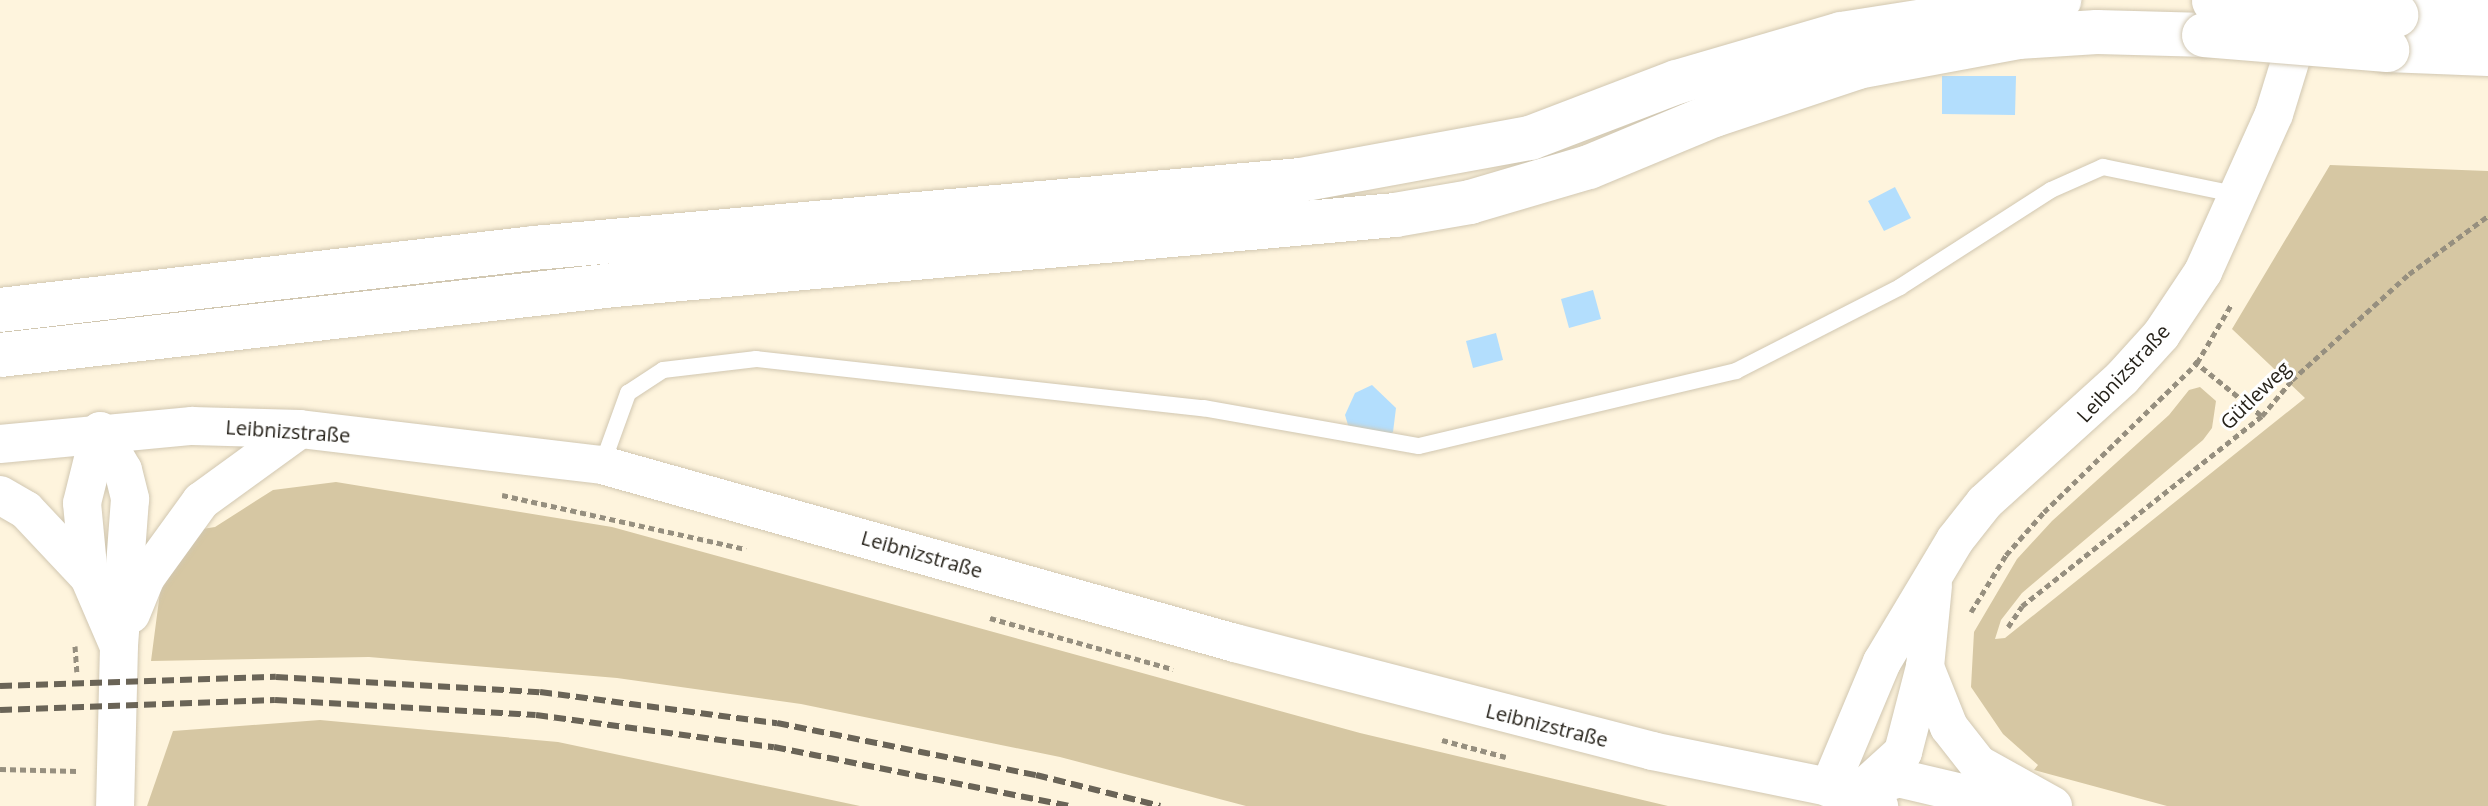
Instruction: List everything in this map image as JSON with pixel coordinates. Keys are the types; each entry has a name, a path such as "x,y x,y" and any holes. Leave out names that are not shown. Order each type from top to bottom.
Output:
{"highway":[{"path":"0,310 534,248 1301,180 1530,138 1677,82 1841,34 2059,0"},
{"path":"0,355 614,285 1395,215 1470,202 1574,172 1714,115 1872,64 2018,37 2097,32 2205,12 2392,33 2488,54"},
{"path":"2392,33 2488,18"}],"street":[{"name":"Leibnizstraße","path":"1855,796 1882,662 1934,574 1985,502 2085,416 2161,335 2203,272 2241,196 2274,114 2309,0"},
{"name":"Leibnizstraße","path":"0,444 100,431 192,426 300,429 602,465 1459,703 1855,796"},
{"path":"119,646 146,577 201,501 300,429"},
{"path":"100,431 82,503 89,577 119,646"},
{"path":"100,431 123,470 130,499 119,646 115,806"},
{"path":"0,495 26,510 89,577"},
{"name":"Leibnizstraße","path":"1855,796 1903,752 1925,667 1934,574"},
{"name":"Leibnizstraße","path":"1925,667 1949,727 1978,764 2053,806"},
{"path":"1855,796 1898,778 2016,806"}],"lane":[{"path":"602,465 628,393 663,370 756,359 1203,408 1419,446 1736,371 1900,287 2051,190 2103,167 2241,196"}],"path":[{"name":"Gütleweg","path":"2008,627 2022,606 2262,416 2292,380 2409,274 2488,216"},
{"path":"2161,335 2262,416"},
{"path":"485,493 750,550"},
{"path":"987,617 1186,673"},
{"path":"72,632 77,676"},
{"path":"1432,738 1509,757"},
{"path":"76,783 78,758"},
{"path":"0,769 77,771"}],"shaded area":[{"path":"2330,165 2488,171 2488,806 2167,806 2034,770 2038,765 2003,734 1971,687 1974,632 2017,559 2052,521 2169,415 2189,390 2200,387 2216,401 2212,428 2203,440 2022,593 2001,620 1995,639 2005,638 2305,398 2232,329"},
{"path":"336,482 612,527 1360,733 1668,806 1246,806 1060,757 801,704 617,678 369,657 151,661 160,592 196,530 215,527 273,490"},
{"path":"320,720 558,742 860,806 147,806 173,731"}],"water":[{"path":"1942,76 2016,76 2015,115 1942,114"},
{"path":"1895,187 1911,218 1884,231 1868,201"},
{"path":"1593,290 1601,319 1569,328 1561,299"},
{"path":"1496,333 1503,360 1473,368 1466,341"},
{"path":"1372,385 1396,408 1393,432 1377,446 1351,435 1345,415 1355,393"}],"railway":[{"path":"0,686 276,677 540,692 777,723 1036,775 1160,806"},
{"path":"0,710 275,700 536,715 774,747 1068,806"}]}
